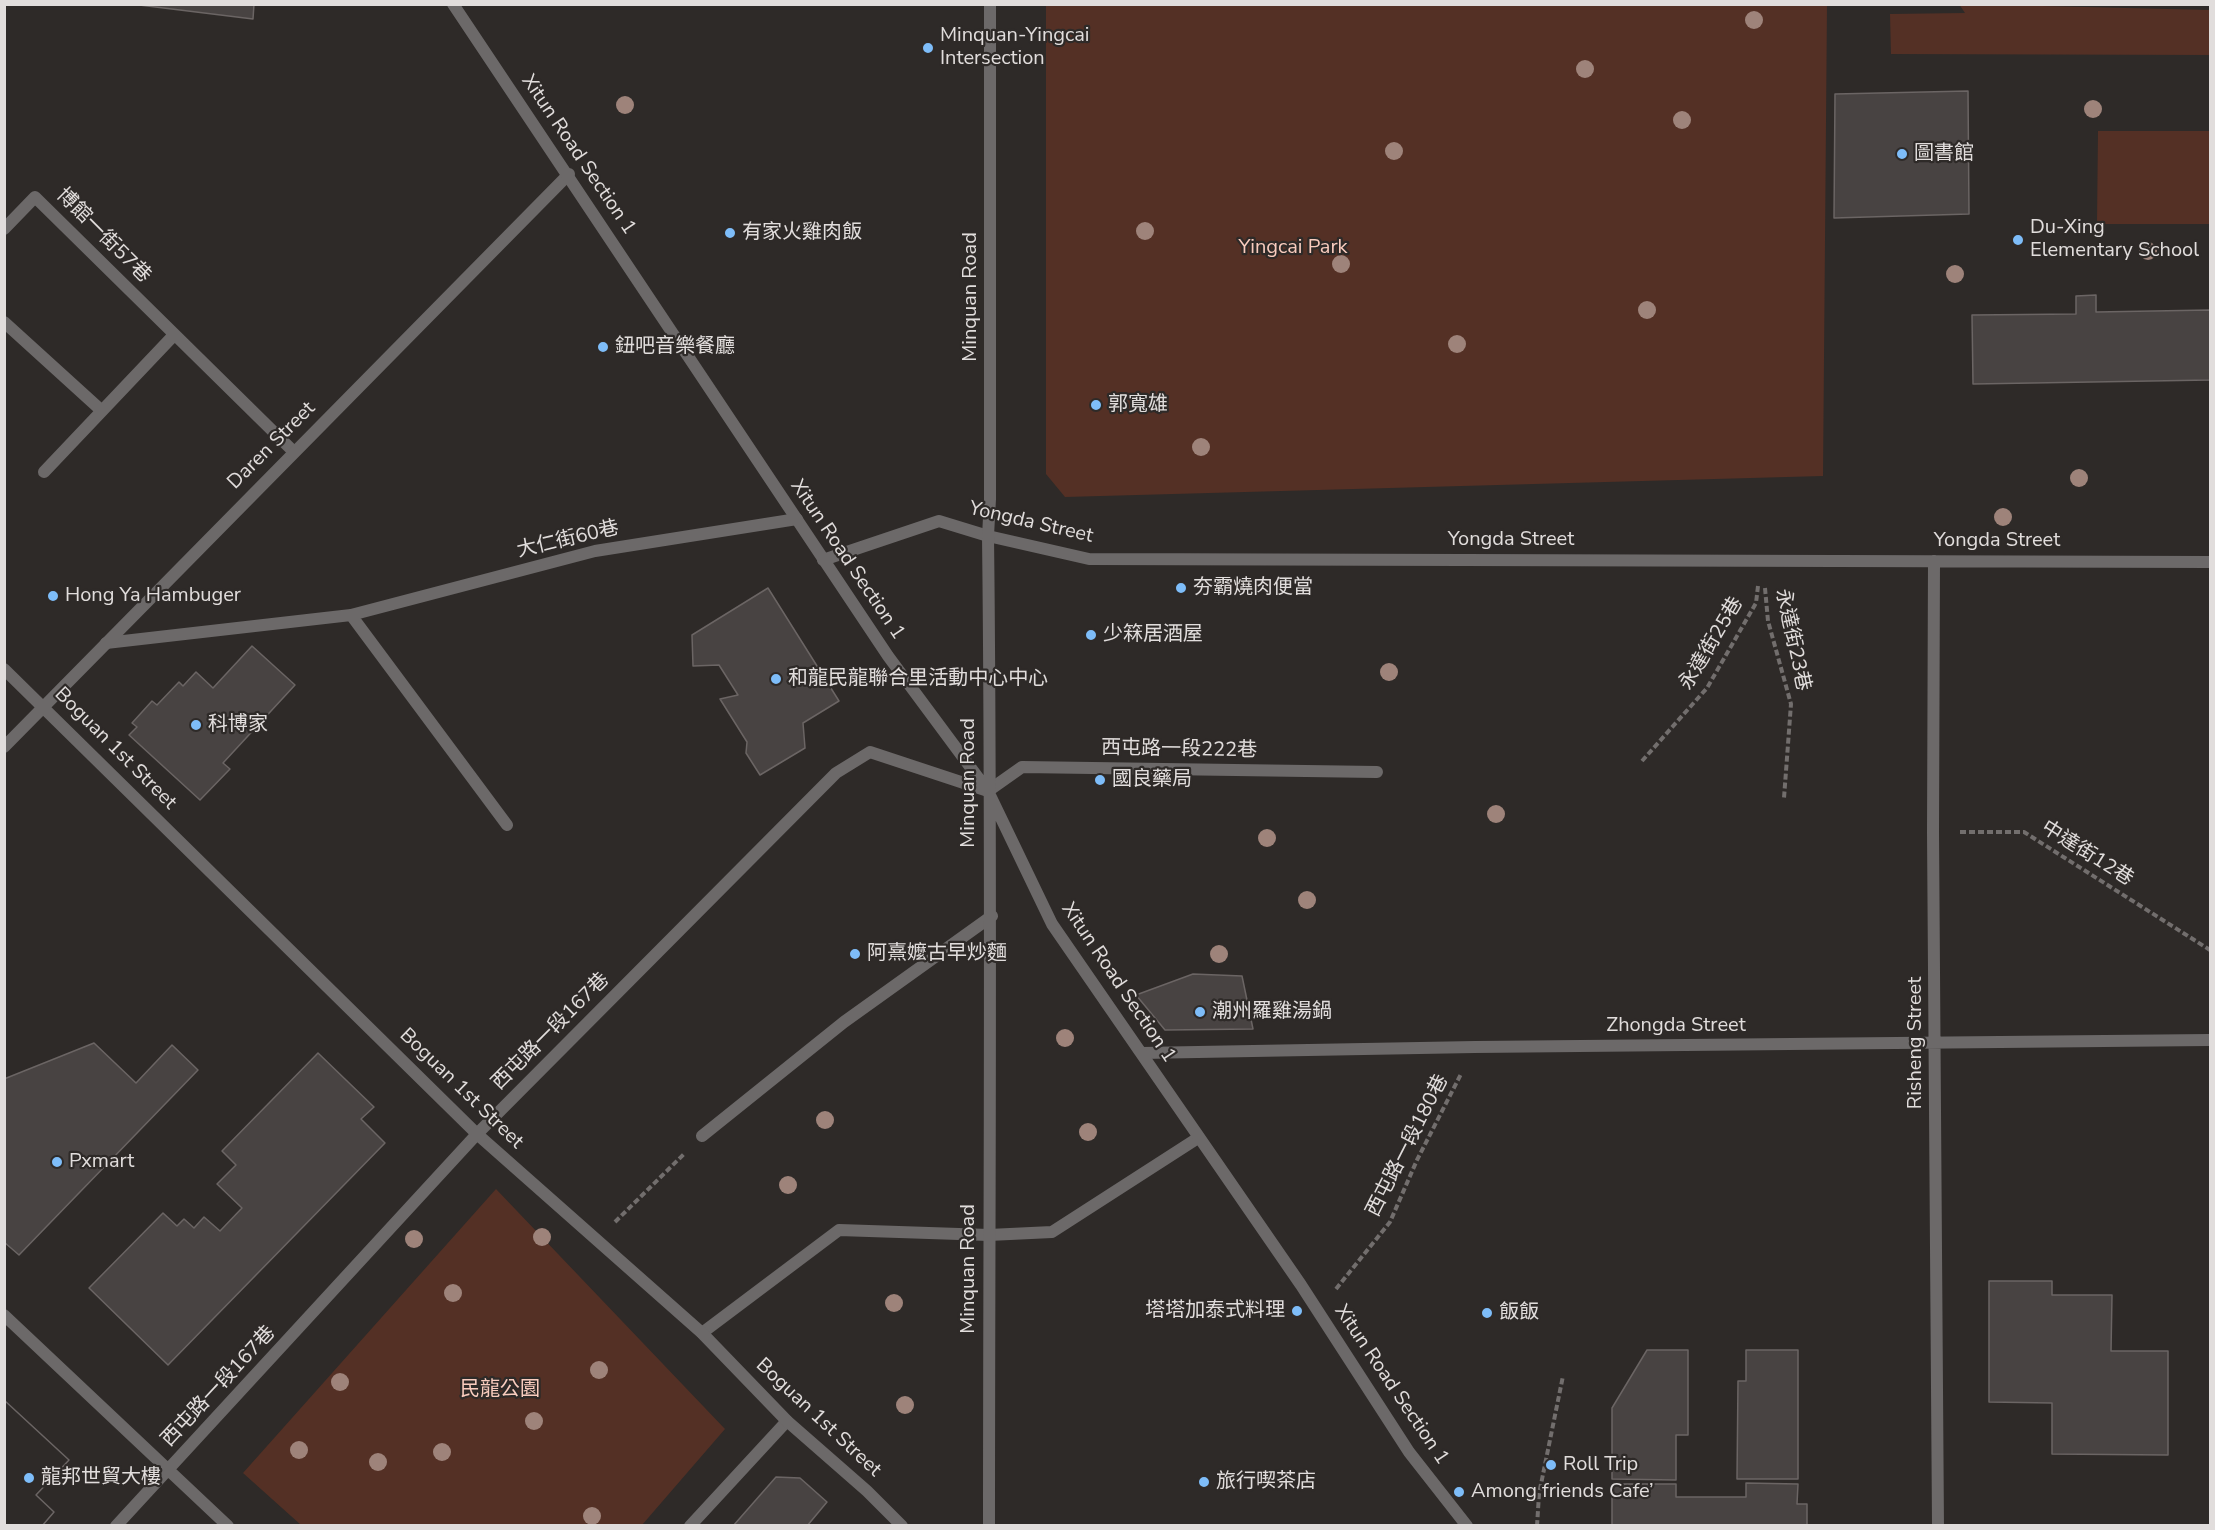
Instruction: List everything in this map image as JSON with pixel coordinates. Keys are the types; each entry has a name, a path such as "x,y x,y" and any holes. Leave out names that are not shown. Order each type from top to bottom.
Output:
{"street":[{"name":"Xitun Road Section 1","path":"453,4 569,174 888,656 988,791 1052,924 1318,1312 1409,1452 1467,1526"},
{"name":"Minquan Road","path":"989,1526 992,916 988,791 987,536 990,500 990,4"},
{"name":"Daren Street","path":"4,747 293,451 569,174"},
{"name":"博館一街57巷","path":"4,229 35,196 174,336 293,451"},
{"path":"4,322 102,411"},
{"path":"44,472 174,336"},
{"name":"大仁街60巷","path":"106,643 351,615 595,552 797,519"},
{"name":"Yongda Street","path":"823,560 939,520 987,536 1089,559 2211,562"},
{"name":"Risheng Street","path":"1934,561 1933,832 1938,1526"},
{"path":"351,615 507,825"},
{"name":"Boguan 1st Street","path":"4,669 477,1134 702,1333 787,1421 867,1491 902,1526"},
{"name":"西屯路一段167巷","path":"116,1526 477,1134 836,773 870,752 988,791"},
{"name":"西屯路一段222巷","path":"988,791 1022,767 1377,772"},
{"path":"702,1136 844,1022 992,916"},
{"name":"Zhongda Street","path":"1142,1053 1475,1047 2211,1040"},
{"path":"702,1333 839,1230 989,1235 1052,1232 1198,1138"},
{"path":"4,1315 228,1526"},
{"path":"690,1526 787,1421"}],"path":[{"name":"永達街25巷","path":"1642,761 1707,688 1756,603 1762,561"},
{"name":"永達街23巷","path":"1762,561 1768,621 1791,704 1785,798"},
{"name":"中達街12巷","path":"1933,832 2024,832 2211,950"},
{"name":"西屯路一段180巷","path":"1318,1312 1390,1222 1416,1160 1475,1047"},
{"path":"597,1240 702,1136"},
{"path":"1537,1526 1539,1494 1563,1376"}],"green space":[{"path":"1959,4 2210,10 2210,55 1891,54 1890,14 1965,13"},
{"name":"Yingcai Park","path":"1046,5 1827,5 1823,476 1065,497 1046,474"},
{"path":"2098,131 2210,131 2210,224 2097,224"},
{"name":"民龍公園","path":"496,1189 725,1429 642,1525 301,1525 243,1473"}],"building":[{"path":"131,4 254,4 253,19"},
{"name":"圖書館","path":"1968,91 1969,214 1834,218 1835,94"},
{"path":"2096,295 2096,312 2210,310 2210,380 1973,384 1972,315 2076,314 2076,296"},
{"name":"和龍民龍聯合里活動中心中心","path":"768,588 839,701 803,723 805,748 760,775 746,753 747,742 720,699 738,695 719,665 693,666 692,635"},
{"name":"科博家","path":"252,646 295,685 223,763 230,769 200,800 129,735 137,727 132,723 152,701 157,705 179,682 183,686 196,672 213,688"},
{"name":"潮州羅雞湯鍋","path":"1193,974 1242,976 1253,1029 1165,1030 1136,995"},
{"name":"Pxmart","path":"94,1043 136,1083 172,1045 198,1070 19,1255 4,1242 4,1079"},
{"path":"318,1053 374,1107 361,1119 385,1143 168,1365 89,1288 163,1213 177,1226 184,1219 194,1228 204,1217 220,1231 242,1208 217,1184 236,1165 222,1151"},
{"path":"1989,1281 2052,1281 2052,1295 2112,1295 2111,1351 2168,1351 2168,1455 2052,1454 2052,1403 1989,1402"},
{"path":"1647,1350 1688,1350 1688,1435 1676,1435 1676,1480 1612,1479 1612,1408"},
{"path":"1746,1350 1798,1350 1798,1479 1737,1479 1738,1381 1746,1381"},
{"name":"龍邦世貿大樓","path":"4,1400 69,1460 36,1495 54,1512 42,1526 4,1526"},
{"name":"龍邦世貿大樓","path":"4,1400 69,1460 36,1495 54,1512 42,1526 4,1526"},
{"path":"776,1477 800,1478 827,1502 807,1526 733,1526"},
{"path":"1746,1483 1798,1484 1797,1504 1807,1504 1807,1526 1612,1526 1612,1484 1676,1484 1676,1497 1746,1497"}],"place":[{"name":"Minquan-Yingcai Intersection","path":"928,48"},
{"name":"圖書館","path":"1902,154"},
{"name":"有家火雞肉飯","path":"730,233"},
{"name":"Du-Xing Elementary School","path":"2018,240"},
{"name":"鈕吧音樂餐廳","path":"603,347"},
{"name":"郭寬雄","path":"1096,405"},
{"name":"夯霸燒肉便當","path":"1181,588"},
{"name":"Hong Ya Hambuger","path":"53,596"},
{"name":"少箖居酒屋","path":"1091,635"},
{"name":"和龍民龍聯合里活動中心中心","path":"776,679"},
{"name":"科博家","path":"196,725"},
{"name":"國良藥局","path":"1100,780"},
{"name":"阿熹嬤古早炒麵","path":"855,954"},
{"name":"潮州羅雞湯鍋","path":"1200,1012"},
{"name":"Pxmart","path":"57,1162"},
{"name":"塔塔加泰式料理","path":"1297,1311"},
{"name":"飯飯","path":"1487,1313"},
{"name":"Roll Trip","path":"1551,1465"},
{"name":"龍邦世貿大樓","path":"29,1478"},
{"name":"旅行喫茶店","path":"1204,1482"},
{"name":"Among friends Cafe’","path":"1459,1492"}]}
